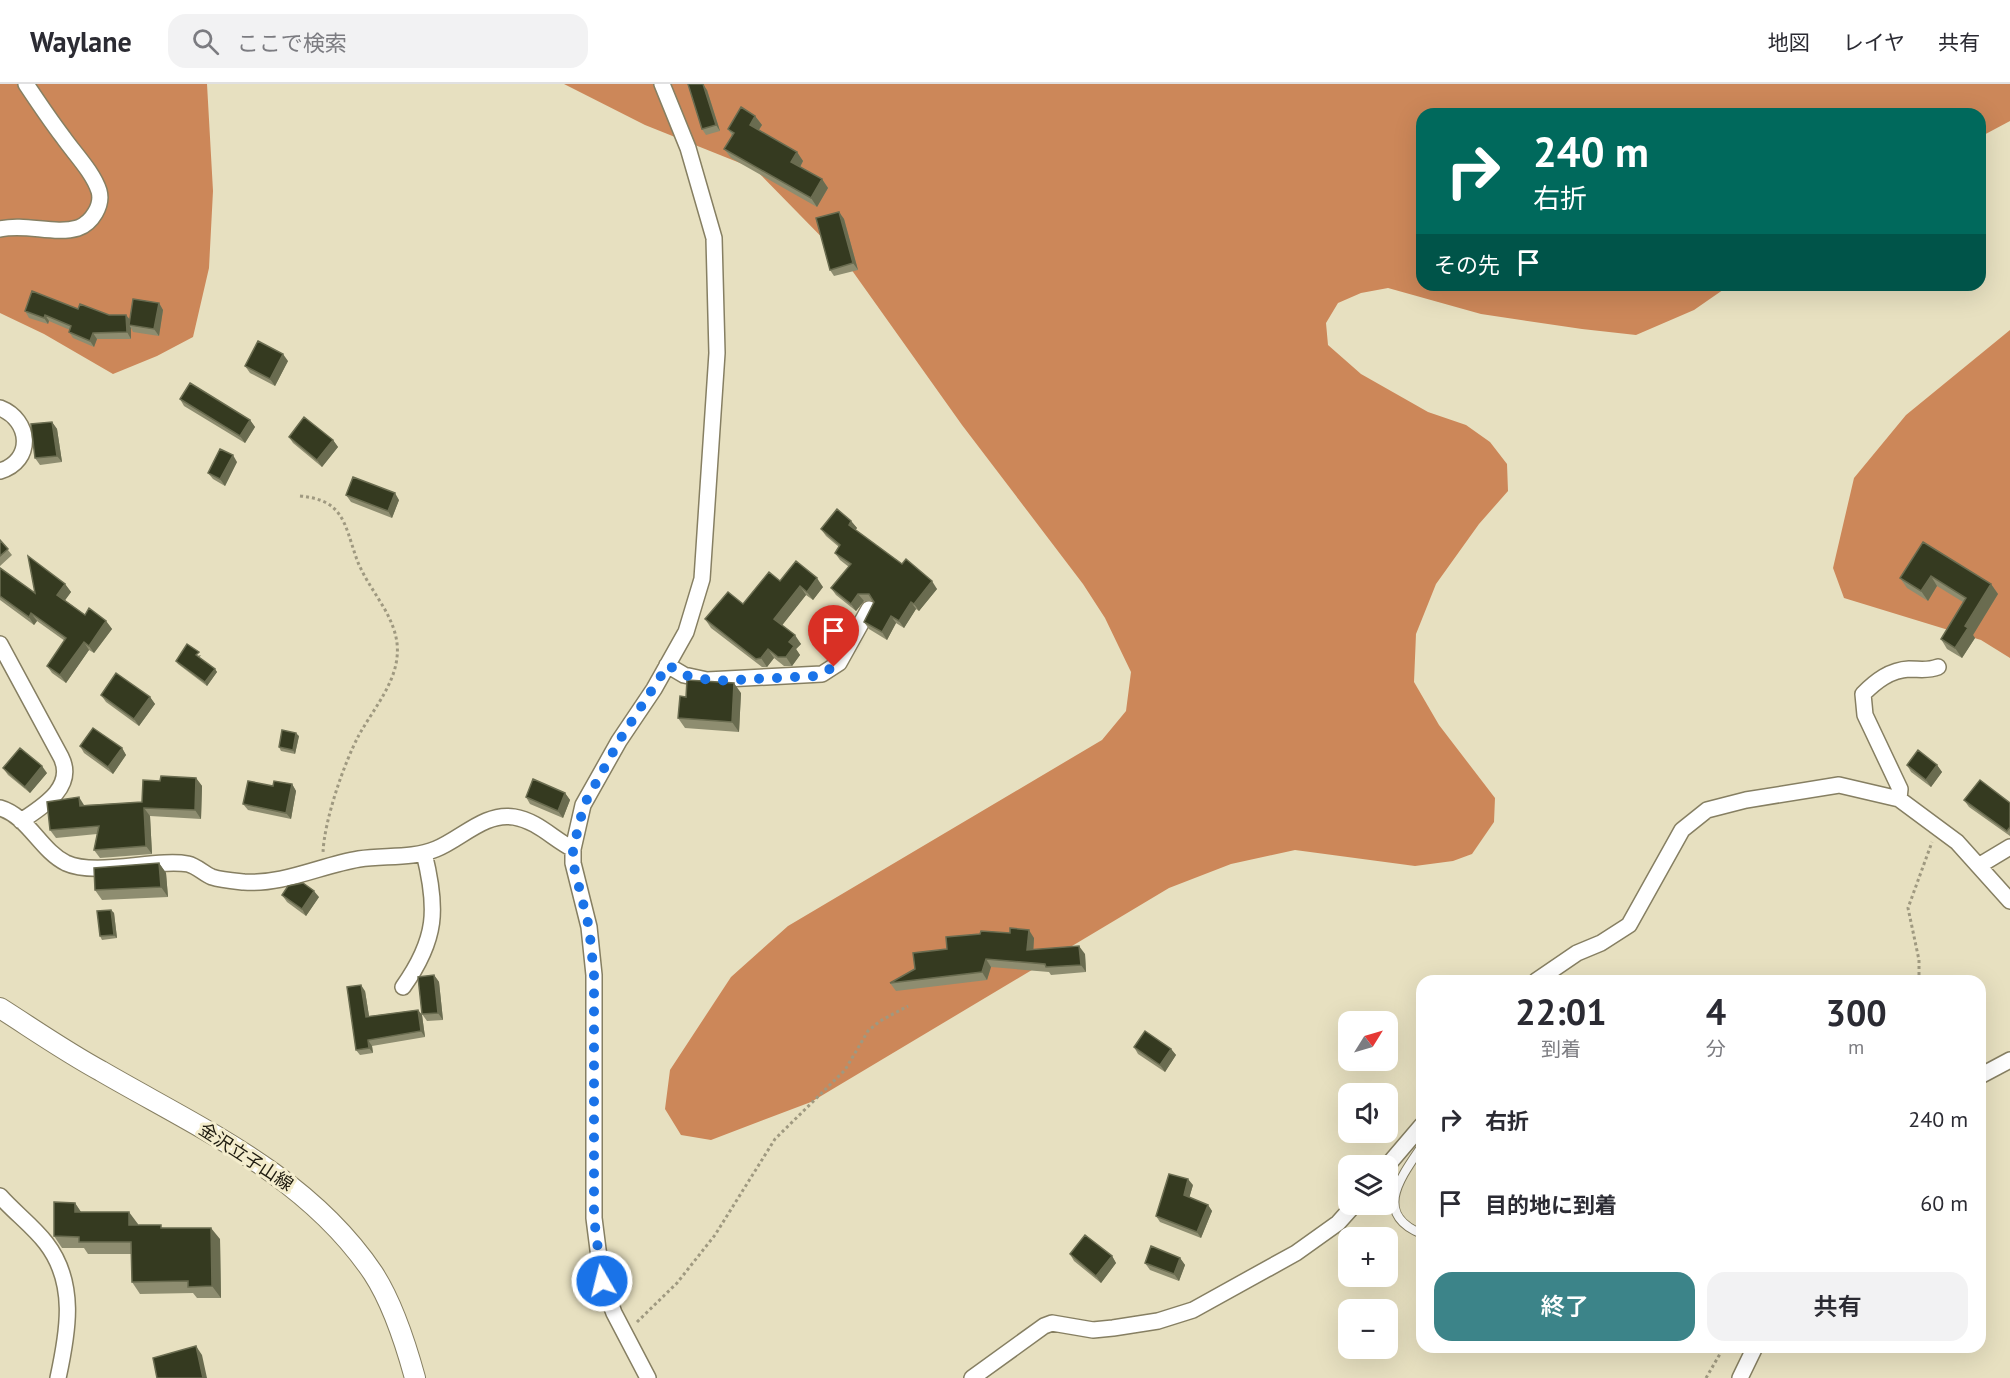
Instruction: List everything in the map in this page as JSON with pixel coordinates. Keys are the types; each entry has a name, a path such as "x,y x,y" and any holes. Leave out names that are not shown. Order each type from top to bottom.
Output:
{"street":[{"path":"0,229 79,228 99,207 99,191 86,168 26,84"},
{"path":"648,1378 624,1332 602,1281 594,1218 594,975 589,927 573,863 573,849 584,805 619,741 668,665 686,632 702,579 717,353 714,238 688,148 662,84"},
{"path":"0,408 6,410 20,424 24,432 24,444 21,458 14,466 0,471"},
{"path":"668,665 684,675 707,680 822,675 839,663 869,609"},
{"path":"0,644 61,758 66,773 60,788 47,803 21,821"},
{"path":"1899,799 1900,789 1865,715 1863,694 1882,677 1898,670 1938,668"},
{"path":"1545,975 1577,953 1600,943 1629,925 1670,847 1682,830 1707,810 1746,800 1839,785 1899,799 1938,827 1980,865 2010,901"},
{"path":"0,808 21,821 45,847 73,865 132,867 189,864 213,877 245,882 322,870 359,859 424,853 436,849 488,820 501,817 535,822 552,838 573,849"},
{"path":"1980,865 2010,847"},
{"path":"403,987 428,947 433,890 424,853"},
{"name":"金沢立子山線","path":"0,1008 98,1070 268,1167 324,1213 373,1273 405,1343 416,1378"},
{"path":"1986,1073 2010,1060"},
{"path":"1396,1155 1416,1132"},
{"path":"0,1196 46,1243 62,1274 69,1322 58,1378"},
{"path":"972,1378 1044,1326 1052,1323 1103,1329 1158,1320 1193,1310 1296,1253 1338,1223 1345,1215"},
{"path":"1740,1378 1752,1353"}],"lane":[{"path":"1416,1155 1399,1182 1394,1204 1396,1216 1406,1226 1416,1231"}],"path":[{"path":"300,496 320,498 341,515 367,583 393,625 397,645 396,663 387,689 359,736 344,768 323,844 322,870"},
{"path":"1919,975 1919,960 1908,908 1938,827"},
{"path":"624,1332 676,1283 715,1235 763,1155 775,1139 845,1070 868,1031 880,1021 908,1005"},
{"path":"1706,1378 1721,1353"}],"shaded area":[{"path":"0,84 207,84 213,191 209,268 193,337 157,356 113,374 44,334 0,313"},
{"path":"564,84 2010,84 2010,121 1986,134 1986,108 1416,108 1416,291 1721,291 1694,310 1636,335 1481,314 1388,288 1361,293 1338,303 1326,323 1328,345 1361,374 1428,412 1466,425 1490,442 1507,464 1508,491 1479,524 1436,584 1416,634 1414,682 1439,725 1495,798 1494,822 1472,854 1453,861 1415,866 1295,850 1231,864 1169,888 811,1102 711,1140 681,1135 665,1109 670,1070 731,977 788,926 1102,740 1126,711 1131,672 1105,618 1083,584 962,425 846,262 755,169 645,125"},
{"path":"2010,330 2010,658 1981,640 1844,598 1833,568 1854,478 1906,415"}],"building":[{"path":"688,84 703,84 716,125 702,129"},
{"path":"741,107 755,116 750,125 797,152 791,162 822,179 811,198 724,149 734,133 728,129"},
{"path":"839,212 853,263 830,270 816,218"},
{"path":"32,291 78,309 80,304 109,315 126,315 127,332 93,333 90,341 69,332 71,326 45,315 44,318 25,311"},
{"path":"133,299 159,303 154,329 129,325"},
{"path":"258,341 283,354 270,379 245,366"},
{"path":"190,383 250,420 240,436 180,399"},
{"path":"304,417 333,440 317,460 289,437"},
{"path":"52,422 57,456 35,458 31,424"},
{"path":"220,449 233,455 220,479 208,473"},
{"path":"353,477 395,493 388,511 346,495"},
{"path":"837,509 851,521 849,525 902,564 906,559 932,581 914,604 911,602 899,621 891,616 882,632 864,622 874,602 869,594 858,594 851,604 831,588 851,564 835,553 840,545 821,529"},
{"path":"0,540 8,549 0,556"},
{"path":"1923,542 1991,584 1965,626 1968,628 1955,648 1941,639 1966,598 1931,576 1921,591 1900,578"},
{"path":"28,556 65,584 57,595 85,615 89,608 106,621 89,646 84,642 60,675 47,666 66,638 31,613 29,617 0,596 0,568 35,593"},
{"path":"796,561 817,578 807,592 800,586 774,619 795,635 789,642 794,646 786,657 778,657 768,649 761,658 756,659 705,619 728,592 743,604 769,572 780,581"},
{"path":"187,644 199,652 196,655 215,669 205,682 176,661"},
{"path":"116,673 150,697 134,719 101,695"},
{"path":"687,680 734,683 732,722 678,718 680,696 686,697"},
{"path":"93,728 122,748 108,767 80,746"},
{"path":"282,730 296,733 293,750 279,747"},
{"path":"20,748 42,766 25,787 3,768"},
{"path":"1918,750 1937,765 1926,780 1907,765"},
{"path":"161,776 196,778 195,810 144,808 146,846 94,850 99,826 50,830 47,802 79,797 80,806 142,802 143,780 160,781"},
{"path":"533,779 565,793 558,811 526,797"},
{"path":"1980,780 2010,803 2010,827 2007,831 1964,800"},
{"path":"248,781 273,786 274,781 292,784 286,813 243,804"},
{"path":"159,863 161,887 95,890 94,868"},
{"path":"303,883 314,891 302,909 282,895 288,886"},
{"path":"111,910 114,935 100,936 97,911"},
{"path":"1010,928 1029,930 1027,950 1079,946 1081,965 1046,967 1045,964 986,959 982,972 890,983 915,969 913,953 947,949 946,937 980,934 981,931 1010,933"},
{"path":"434,975 438,1013 422,1014 418,977"},
{"path":"361,985 366,1017 418,1010 421,1031 368,1040 369,1048 356,1050 347,987"},
{"path":"1145,1031 1171,1049 1160,1065 1134,1047"},
{"path":"1169,1174 1188,1179 1184,1195 1208,1205 1197,1232 1156,1216"},
{"path":"54,1202 75,1203 75,1212 129,1212 129,1225 161,1225 161,1228 211,1228 212,1286 188,1287 188,1281 132,1282 131,1242 79,1242 79,1237 54,1236"},
{"path":"1085,1235 1112,1256 1096,1276 1070,1254"},
{"path":"1151,1246 1180,1258 1174,1274 1145,1263"},
{"path":"196,1346 203,1378 157,1378 153,1358"}],"route":[{"path":"602,1281 594,1218 594,975 585,905 573,863 573,849 584,805 619,741 668,665 684,675 714,681 816,676 834,667"}]}
